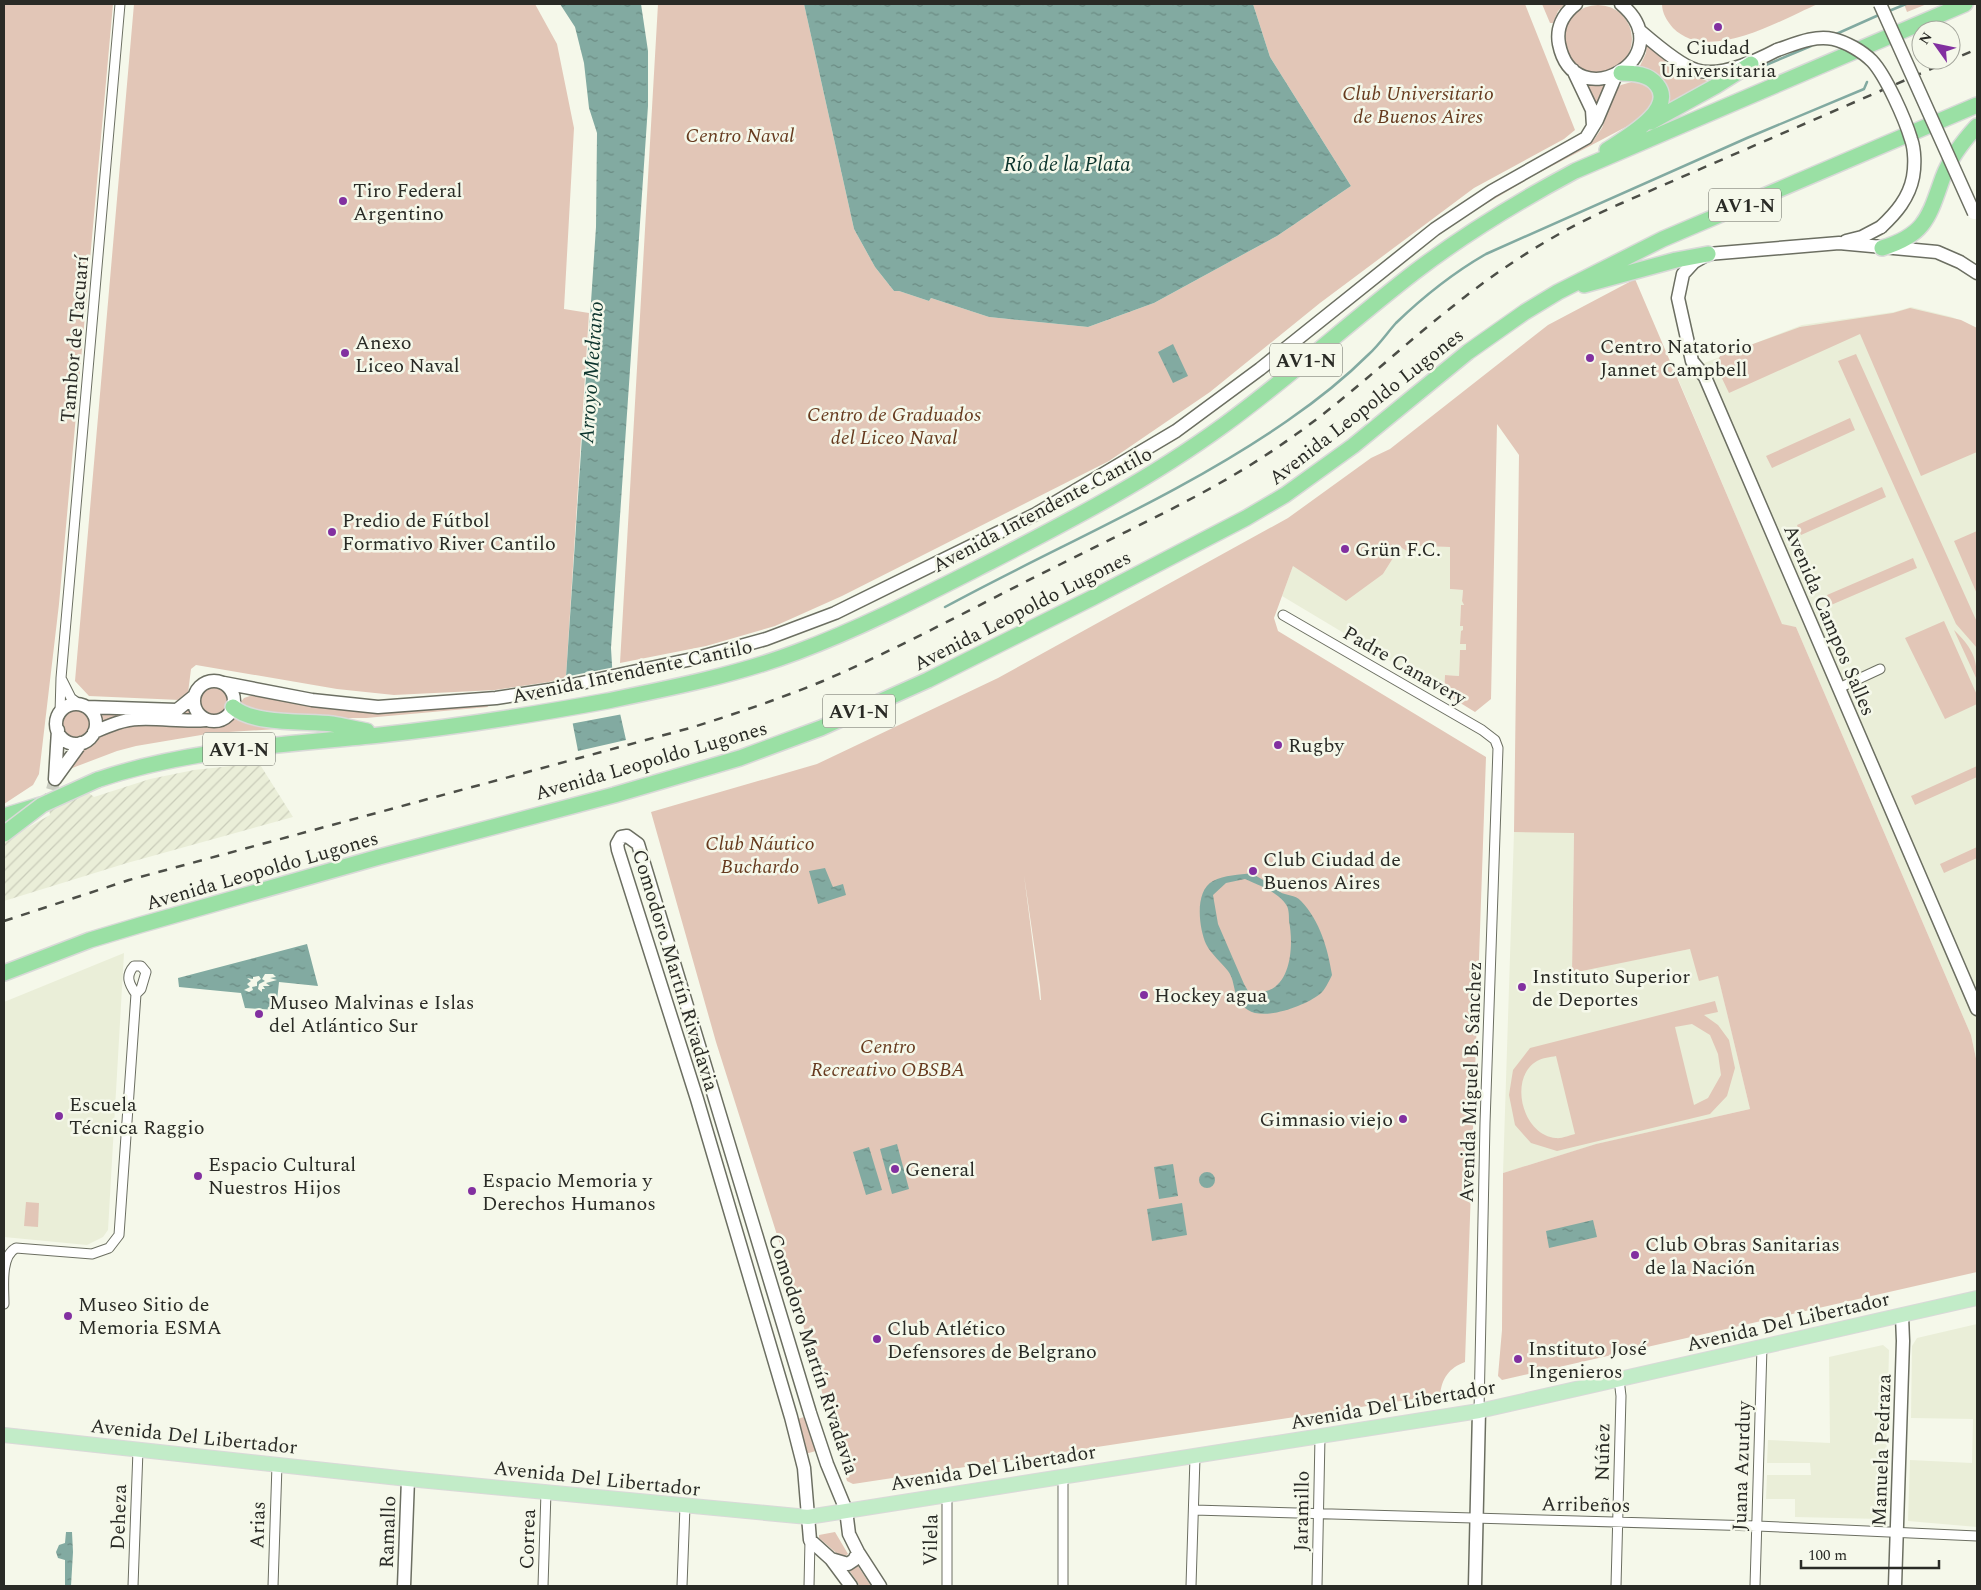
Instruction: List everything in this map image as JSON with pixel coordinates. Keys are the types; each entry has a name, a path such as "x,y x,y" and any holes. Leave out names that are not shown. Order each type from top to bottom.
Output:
{"highway":[{"name":"Avenida Intendente Cantilo","path":"42,805 97,780 129,769 191,756 270,745 462,726 624,697 747,668 844,633 930,592 1098,506 1171,461 1224,425 1416,270 1496,215 1575,171 1965,4"},
{"path":"1575,171 1637,129 1716,86 1751,64"},
{"path":"1619,74 1635,74 1650,79 1658,86 1662,94 1658,110 1637,129"},
{"name":"Avenida Leopoldo Lugones","path":"4,972 90,940 140,925 378,857 614,795 740,758 821,728 928,680 1101,594 1262,509 1331,463 1495,332 1558,292 1663,239 1977,105"},
{"path":"1882,248 1900,243 1915,232 1926,219 1938,198 1944,176 1963,142 1977,126"},
{"path":"1558,292 1676,260 1708,254"},
{"path":"233,704 239,712 255,717 333,724 383,734"},
{"path":"4,816 42,805"},
{"path":"4,834 42,805"}],"main road":[{"name":"Avenida Del Libertador","path":"4,1435 408,1479 808,1517 1479,1411 1977,1298"}],"street":[{"name":"Tambor de Tacuarí","path":"60,713 61,678 120,4"},
{"path":"1576,4 1562,19 1558,31 1561,53 1573,70 1592,110 1593,129"},
{"path":"1620,4 1630,12 1638,27 1683,64 1698,71 1718,70 1751,64 1777,50 1811,39 1832,39 1852,46 1871,60 1882,73 1912,139 1914,175 1910,190 1897,212 1881,227 1862,237 1839,243 1708,254"},
{"name":"Avenida Intendente Cantilo","path":"224,683 312,700 378,707 496,698 564,687 713,654 789,631 876,594 1044,509 1176,431 1260,369 1435,229 1492,191 1586,138 1593,129 1619,74 1630,64 1636,54 1640,42 1637,4"},
{"path":"1880,4 1976,216"},
{"path":"1573,70 1594,79 1619,74"},
{"path":"1839,243 1937,252 1960,262 1977,273"},
{"name":"Avenida Campos Salles","path":"1708,254 1694,262 1683,274 1679,288 1678,298 1690,356 1705,377 1977,1009"},
{"name":"Padre Canavery","path":"1283,615 1482,730 1495,740 1499,754"},
{"path":"1839,688 1880,669"},
{"path":"61,678 71,698 83,706 96,721 94,732"},
{"path":"233,704 229,688 217,680 202,684 194,697 177,710 68,706 60,713 55,779 81,743 94,732 109,726 138,719 191,722 222,719 233,704 244,694 258,690"},
{"path":"194,697 194,707 199,715 206,720"},
{"path":"58,730 69,742 81,743"},
{"name":"Avenida Miguel B. Sánchez","path":"1479,1411 1486,1113 1499,754"},
{"name":"Comodoro Martín Rivadavia","path":"810,1540 804,1468 792,1417 689,1074 618,850 617,844 621,837 627,836 638,844 827,1464 846,1510 849,1534 880,1586"},
{"path":"4,1304 5,1262 7,1255 16,1248 92,1254 109,1248 119,1235 136,994"},
{"path":"689,1074 706,1068"},
{"name":"Manuela Pedraza","path":"1895,1586 1903,1341 1902,1316"},
{"name":"Juana Azurduy","path":"1755,1586 1762,1347"},
{"name":"Núñez","path":"1616,1586 1621,1396 1619,1379"},
{"path":"1475,1586 1479,1411"},
{"name":"Jaramillo","path":"1317,1586 1320,1437"},
{"name":"Deheza","path":"133,1586 138,1450"},
{"path":"1192,1586 1195,1457"},
{"path":"804,1468 808,1462 815,1459 827,1464"},
{"name":"Arias","path":"273,1586 277,1465"},
{"path":"1063,1477 1063,1586"},
{"name":"Ramallo","path":"404,1586 408,1479"},
{"name":"Correa","path":"543,1586 546,1492"},
{"name":"Vilela","path":"947,1586 948,1495"},
{"path":"682,1586 685,1506"},
{"name":"Arribeños","path":"1194,1510 1757,1526 1977,1536"},
{"path":"810,1540 831,1558 851,1586"},
{"path":"809,1586 810,1540"},
{"path":"831,1558 848,1564 854,1560 858,1552"}],"shaded area":[{"path":"1911,307 1952,317 1977,328 1977,1063 1971,1035 1796,627 1782,625 1676,374 1802,325 1894,312"},
{"path":"1419,546 1450,547 1450,589 1463,590 1462,600 1464,605 1461,605 1460,626 1463,626 1463,631 1460,644 1466,644 1466,650 1460,650 1459,676 1445,675 1444,693 1282,596 1293,566 1383,574 1400,547 1407,551"},
{"path":"259,763 293,817 127,863 4,901 4,841 50,815 49,808 84,789 94,797 150,779 194,770"},
{"path":"1514,832 1574,832 1572,972 1690,949 1718,975 1750,1109 1597,1144 1503,1173"},
{"name":"Escuela Técnica Raggio","path":"124,953 108,1230 103,1237 87,1245 4,1237 4,1002"},
{"path":"1977,1324 1977,1527 1908,1521 1910,1460 1972,1463 1973,1419 1911,1418 1912,1346 1917,1338"},
{"path":"1883,1345 1889,1350 1885,1516 1881,1519 1795,1517 1795,1499 1766,1499 1767,1475 1811,1475 1810,1463 1767,1463 1768,1440 1830,1443 1829,1357"}],"green space":[{"path":"4,4 113,4 59,604 39,774 33,785 4,804"},
{"path":"134,4 535,4 557,44 574,128 564,309 589,313 566,677 549,682 495,690 394,695 337,689 196,665 191,669 188,693 180,700 89,696 75,681"},
{"path":"658,4 804,4 854,229 875,267 894,291 929,301 931,298 989,317 1088,327 1154,303 1277,236 1351,186 1270,57 1253,4 1525,4 1575,130 1564,139 1474,188 1320,303 1210,392 1109,461 842,596 775,626 706,646 620,663"},
{"path":"1542,4 1565,4 1558,11 1553,23 1550,23"},
{"name":"Ciudad Universitaria","path":"1662,4 1818,4 1745,36 1706,42 1688,38 1673,28 1665,17"},
{"path":"1904,4 1927,4 1907,12"},
{"path":"1598,5 1611,8 1622,15 1629,26 1632,39 1629,52 1622,63 1611,70 1598,73 1585,70 1574,63 1567,52 1564,39 1567,26 1574,15 1585,8"},
{"path":"1647,43 1691,74 1708,81 1666,107 1639,68 1646,53"},
{"path":"1635,81 1647,86 1654,97 1653,106 1639,120 1533,176 1479,208 1478,206 1593,141 1602,128 1616,89 1621,85"},
{"path":"1606,85 1596,108 1587,86"},
{"path":"1635,279 1782,624 1796,627 1971,1035 1977,1063 1977,1272 1502,1380 1498,1376 1502,1330 1503,1173 1596,1144 1750,1109 1718,976 1699,981 1690,949 1572,973 1574,833 1514,832 1519,455 1497,424 1491,699 1475,712 1444,693 1445,675 1459,676 1460,650 1466,650 1466,644 1460,644 1461,631 1463,630 1463,626 1460,626 1461,605 1464,605 1462,601 1463,590 1450,589 1450,547 1419,546 1407,551 1400,547 1383,574 1346,601 1293,566 1274,618 1278,631 1486,757 1465,1362 1447,1374 1442,1384 1440,1395 853,1484 847,1481 784,1257 716,1042 651,812 817,764 998,678 1288,518 1371,458 1390,449 1548,325","holes":["1024,875 1040,986 1041,1000"]},
{"path":"1910,308 1961,320 1977,328 1977,452 1921,476 1860,334 1729,393 1716,366 1720,356 1800,327 1893,313"},
{"path":"1856,354 1977,622 1977,648 1956,624 1838,361"},
{"path":"1850,418 1855,430 1772,468 1766,456"},
{"path":"1882,487 1886,497 1801,535 1797,525"},
{"path":"1977,531 1977,594 1954,541"},
{"path":"1913,558 1917,568 1831,605 1827,595"},
{"path":"1944,621 1977,695 1977,704 1945,719 1905,638"},
{"path":"1954,630 1972,652 1976,664 1977,680"},
{"path":"214,687 220,688 228,696 228,708 220,716 214,717 208,716 200,708 199,702 200,696 208,688"},
{"path":"253,695 338,710 375,712 487,705 488,707 366,718 326,718 246,712 240,703 244,698"},
{"path":"188,708 194,717 100,726 96,711"},
{"path":"76,710 87,714 91,725 87,736 76,740 65,736 61,725 65,714"},
{"path":"235,715 293,728 213,733 136,746 117,751 67,770 89,742 102,733 117,727 148,722 213,726 222,725"},
{"path":"1977,766 1977,777 1915,805 1911,796"},
{"path":"1977,847 1977,858 1944,873 1940,864"},
{"path":"1715,1001 1718,1012 1704,1015 1718,1025 1729,1040 1735,1068 1727,1096 1710,1114 1557,1151 1531,1143 1515,1125 1509,1095 1513,1070 1530,1048","holes":["1692,1024 1710,1035 1718,1054 1721,1075 1708,1098 1694,1105 1675,1027","1556,1056 1575,1134 1558,1138 1544,1135 1535,1127 1527,1117 1521,1092 1523,1080 1528,1069 1539,1060"]},
{"path":"26,1202 39,1203 38,1227 24,1226"},
{"path":"808,1416 816,1451 805,1454 797,1419"},
{"path":"835,1532 848,1554 842,1558 819,1538 819,1535"},
{"path":"855,1565 858,1566 871,1586 860,1586 849,1570"}],"water":[{"name":"Arroyo Medrano","path":"560,4 641,4 648,51 648,106 611,648 613,682 626,740 578,751 567,694 566,677 596,227 597,133 589,108 584,63 575,27"},
{"name":"Río de la Plata","path":"804,4 1253,4 1270,57 1351,186 1277,236 1154,303 1088,327 989,317 931,298 929,301 894,291 875,267 854,229"},
{"path":"1173,344 1188,376 1173,383 1158,352"},
{"path":"825,868 833,887 843,884 846,895 818,904 809,871"},
{"path":"1251,873 1280,892 1299,899 1308,909 1318,926 1328,955 1332,975 1325,988 1313,999 1284,1011 1264,1014 1255,1013 1243,1006 1237,996 1231,976 1206,944 1201,929 1201,901 1207,886 1213,881 1222,878","holes":["1245,879 1279,897 1287,906 1289,914 1291,946 1286,971 1281,981 1273,988 1262,992 1248,991 1244,984 1218,924 1213,895 1226,883"]},
{"path":"307,944 318,986 279,982 276,1010 245,1008 241,993 179,987 178,978","holes":["265,974 273,974 276,977 270,978 277,980 266,983 270,986 263,986 265,989 262,989 262,992 258,989 259,984 265,981 262,979","259,976 261,979 257,982 257,986 252,987 253,990 249,992 244,990 250,987 247,984 251,981 247,978 253,979 253,977"]},
{"name":"General","path":"897,1144 909,1189 892,1194 880,1149"},
{"path":"869,1147 882,1190 866,1195 853,1152"},
{"path":"1173,1164 1178,1196 1159,1199 1154,1167"},
{"path":"1207,1172 1215,1180 1207,1188 1199,1180"},
{"path":"1182,1203 1187,1235 1152,1241 1147,1209"},
{"path":"1593,1220 1597,1237 1549,1248 1546,1231"},
{"path":"66,1532 72,1532 71,1586 65,1586 65,1560 58,1558 56,1552 59,1545 65,1543"}],"pier":[{"path":"615,667 615,682 623,714 570,724 564,694 564,677"}],"waterway":[{"path":"1889,11 1906,4"},
{"path":"1834,35 1881,14"},
{"path":"1754,70 1811,46"},
{"path":"945,607 1162,496 1246,448 1309,406 1350,372 1373,350 1396,323 1417,304 1450,277 1486,254 1747,138 1864,89 1867,82"}],"tunnel":[{"path":"43,805 50,797 55,779"}],"railway":[{"path":"4,921 129,880 690,728 757,706 823,681 943,624 1177,506 1234,475 1309,425 1432,323 1492,277 1555,236 1599,213 1977,49"}],"place":[{"name":"Ciudad Universitaria","path":"1718,27"},
{"name":"Tiro Federal Argentino","path":"343,201"},
{"name":"Anexo Liceo Naval","path":"345,353"},
{"name":"Centro Natatorio Jannet Campbell","path":"1590,358"},
{"name":"Predio de Fútbol Formativo River Cantilo","path":"332,532"},
{"name":"Grün F.C.","path":"1345,549"},
{"name":"Rugby","path":"1278,745"},
{"name":"Club Ciudad de Buenos Aires","path":"1253,871"},
{"name":"Instituto Superior de Deportes","path":"1522,987"},
{"name":"Hockey agua","path":"1144,995"},
{"name":"Museo Malvinas e Islas del Atlántico Sur","path":"259,1014"},
{"name":"Escuela Técnica Raggio","path":"59,1116"},
{"name":"Gimnasio viejo","path":"1403,1119"},
{"name":"General","path":"895,1169"},
{"name":"Espacio Cultural Nuestros Hijos","path":"198,1176"},
{"name":"Espacio Memoria y Derechos Humanos","path":"472,1191"},
{"name":"Club Obras Sanitarias de la Nación","path":"1635,1255"},
{"name":"Museo Sitio de Memoria ESMA","path":"68,1316"},
{"name":"Club Atlético Defensores de Belgrano","path":"877,1339"},
{"name":"Instituto José Ingenieros","path":"1518,1359"}],"park label":[{"name":"Club Universitario de Buenos Aires","path":"1418,104"},
{"name":"Centro Naval","path":"740,135"},
{"name":"Centro de Graduados del Liceo Naval","path":"894,426"},
{"name":"Club Náutico Buchardo","path":"760,854"},
{"name":"Centro Recreativo OBSBA","path":"888,1058"}]}
